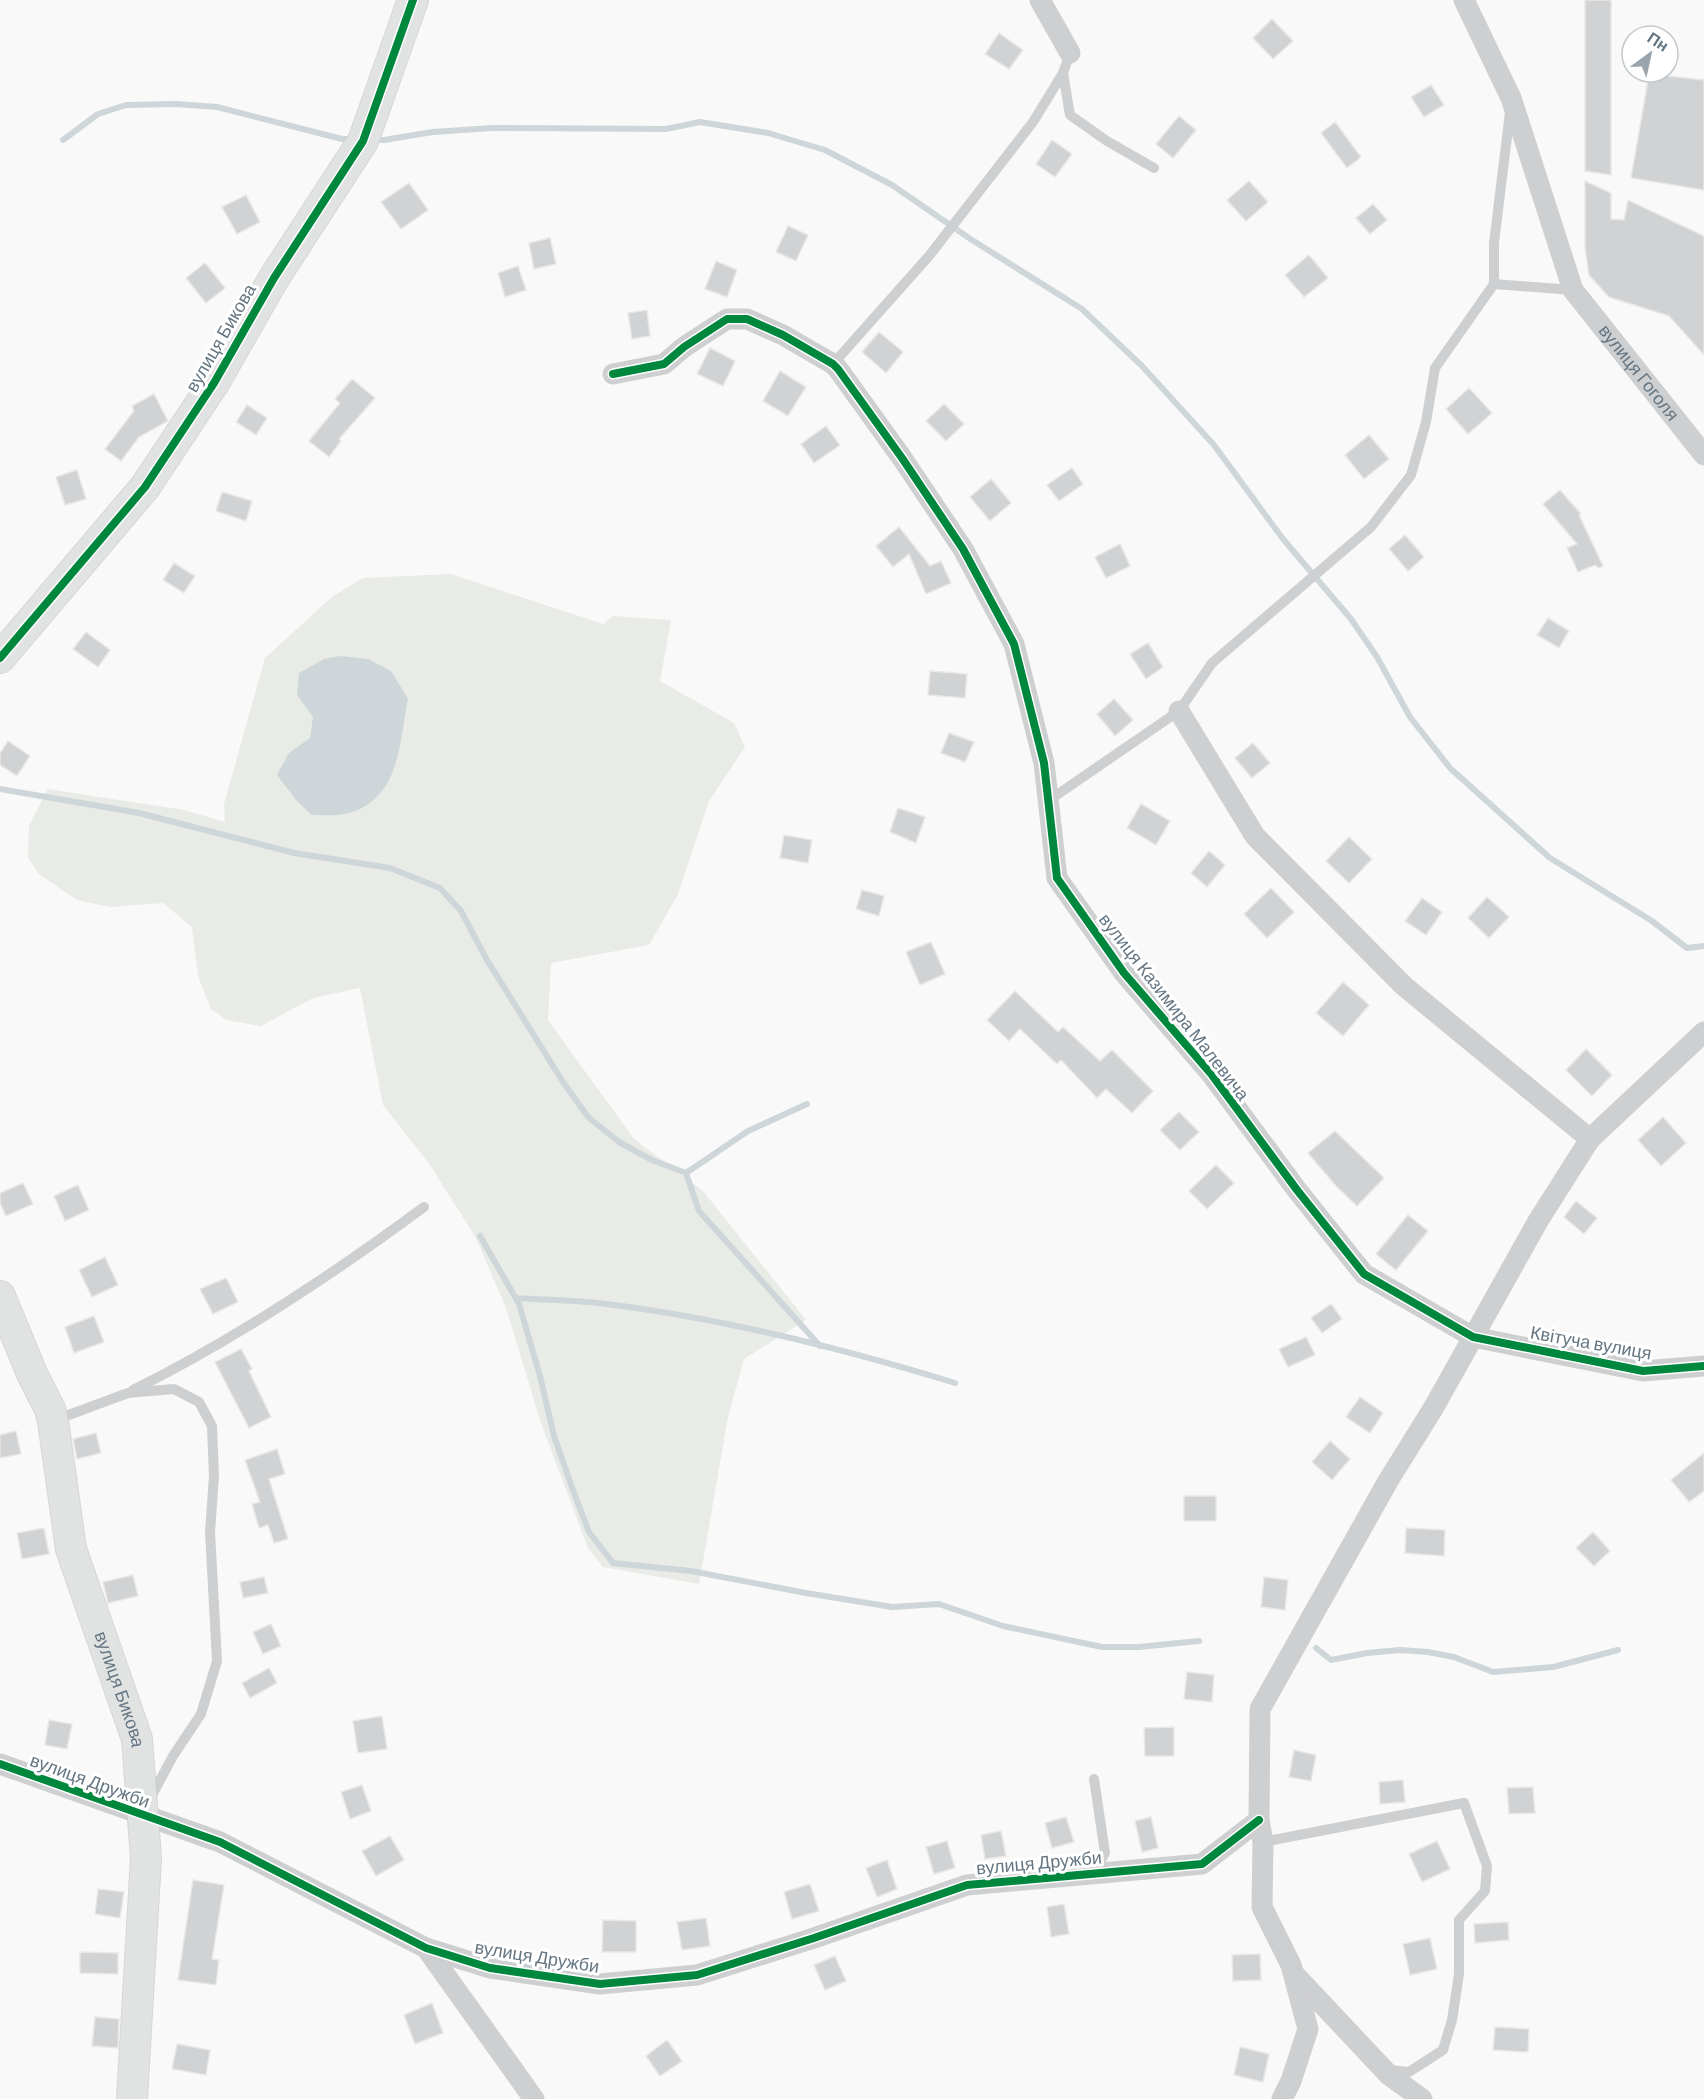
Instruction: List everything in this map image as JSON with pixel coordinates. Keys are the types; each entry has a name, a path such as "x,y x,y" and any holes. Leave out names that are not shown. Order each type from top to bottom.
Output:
{"street":[{"name":"вулиця Бикова","path":"0,658 145,488 214,384 274,278 363,141 413,0"},
{"path":"1040,0 1070,52"},
{"path":"1464,0 1511,98 1572,290"},
{"name":"вулиця Гоголя","path":"1572,290 1704,455"},
{"name":"вулиця Казимира Малевича","path":"613,374 664,364 684,347 727,320 747,319 783,335 833,364 902,458 963,549 1014,644 1044,763 1057,878 1124,973 1212,1075 1297,1190 1364,1274 1473,1337"},
{"path":"1179,711 1255,836 1404,986 1590,1139"},
{"path":"1282,2099 1291,2081 1308,2029 1291,1965 1262,1907 1263,1842 1259,1820 1260,1708 1377,1501 1434,1407 1538,1221 1590,1139 1704,1032"},
{"name":"вулиця Бикова","path":"0,1296 33,1376 50,1409 71,1549 137,1739 146,1858 132,2099"},
{"name":"Квітуча вулиця","path":"1473,1337 1643,1371 1704,1366"},
{"name":"вулиця Дружби","path":"0,1764 220,1842 426,1948 490,1968 600,1984 697,1975 814,1938 967,1885 1202,1864 1259,1820"},
{"path":"426,1948 534,2099"},
{"path":"1293,1972 1384,2070 1422,2099"}],"lane":[{"path":"833,364 929,255 1033,122 1063,73 1070,52"},
{"path":"1063,73 1070,115 1107,141 1154,168"},
{"path":"1048,801 1179,711 1212,663 1371,527 1411,475 1426,422 1435,368 1494,284 1494,243 1511,98"},
{"path":"1494,284 1572,290"},
{"path":"53,1421 128,1393 194,1358 296,1298 354,1259 424,1207"},
{"path":"128,1393 174,1389 199,1402 212,1426 214,1476 210,1532 217,1661 201,1714 173,1756 142,1816"},
{"path":"1094,1779 1106,1853 1094,1873"},
{"path":"1263,1842 1464,1803 1487,1866 1485,1890 1459,1920 1459,1974 1452,2020 1443,2050 1435,2056 1409,2072 1384,2070"}],"shaded area":[{"path":"451,574 603,624 613,616 671,620 660,681 734,723 745,747 709,801 678,894 649,945 551,963 548,1020 634,1139 703,1191 806,1320 744,1359 728,1417 699,1584 603,1567 588,1548 541,1423 506,1308 476,1238 430,1165 383,1105 360,988 313,998 261,1026 226,1020 211,1009 198,976 192,927 163,903 110,907 77,900 39,874 28,858 29,826 48,789 184,810 225,822 224,804 265,658 332,597 363,578"},
{"path":"340,656 368,659 391,671 408,699 402,735 394,769 387,784 377,797 363,807 345,814 312,815 297,801 277,775 289,753 310,738 313,717 297,695 299,673 324,659"}],"building":[{"path":"1585,0 1611,0 1611,175 1585,171"},
{"path":"1272,19 1293,41 1273,59 1253,38"},
{"path":"999,33 1023,50 1009,69 985,54"},
{"path":"1680,77 1704,80 1704,190 1631,178 1647,84 1680,84"},
{"path":"1431,85 1444,105 1424,117 1411,97"},
{"path":"1179,116 1196,130 1173,158 1156,144"},
{"path":"1335,122 1361,157 1347,168 1321,133"},
{"path":"1052,140 1072,154 1055,177 1036,164"},
{"path":"1249,181 1268,202 1246,221 1227,200"},
{"path":"1585,181 1611,193 1611,219 1624,220 1628,200 1704,236 1704,355 1669,316 1609,297 1589,275 1585,248"},
{"path":"409,183 428,210 401,229 381,202"},
{"path":"246,195 260,222 237,234 222,207"},
{"path":"1373,204 1387,220 1370,234 1356,218"},
{"path":"788,226 808,235 796,261 776,252"},
{"path":"550,238 556,264 534,269 529,243"},
{"path":"1309,255 1328,278 1304,297 1285,275"},
{"path":"716,261 737,270 727,297 705,289"},
{"path":"205,263 225,288 206,303 186,278"},
{"path":"518,266 526,290 505,297 498,273"},
{"path":"647,310 650,336 632,339 628,313"},
{"path":"879,332 903,352 886,373 862,352"},
{"path":"710,348 735,361 723,386 697,374"},
{"path":"780,371 806,387 788,416 763,401"},
{"path":"352,379 375,398 339,439 341,441 329,457 309,441 340,403 335,399"},
{"path":"1469,388 1492,413 1468,434 1446,409"},
{"path":"154,394 168,421 139,437 121,461 105,449 134,411 132,406"},
{"path":"944,404 964,424 946,441 926,421"},
{"path":"247,405 267,418 256,435 236,422"},
{"path":"826,426 840,445 814,463 801,444"},
{"path":"1369,435 1389,459 1364,479 1345,455"},
{"path":"1072,468 1083,484 1059,501 1047,485"},
{"path":"77,470 86,499 65,505 56,477"},
{"path":"991,479 1011,503 990,521 970,497"},
{"path":"1560,490 1581,514 1579,515 1603,566 1599,568 1595,565 1578,572 1567,548 1577,544 1543,504"},
{"path":"222,492 252,501 246,521 216,511"},
{"path":"899,527 930,566 941,561 951,583 926,594 909,554 893,567 876,546"},
{"path":"1405,535 1424,557 1408,571 1389,549"},
{"path":"1120,544 1130,566 1106,578 1095,557"},
{"path":"174,563 195,576 184,593 163,580"},
{"path":"1548,618 1569,631 1559,648 1537,635"},
{"path":"86,632 110,650 98,667 73,649"},
{"path":"1148,643 1163,667 1146,679 1130,654"},
{"path":"930,671 967,674 965,698 928,695"},
{"path":"1114,699 1133,720 1115,736 1097,714"},
{"path":"949,733 974,742 965,762 941,753"},
{"path":"8,741 30,756 17,776 0,765 0,753"},
{"path":"1253,743 1270,763 1252,778 1235,758"},
{"path":"1141,804 1170,821 1156,845 1127,828"},
{"path":"898,808 925,817 916,843 890,832"},
{"path":"784,835 812,840 808,863 780,858"},
{"path":"1349,837 1372,859 1349,883 1326,861"},
{"path":"1209,851 1225,865 1207,887 1191,873"},
{"path":"1271,888 1294,912 1267,938 1244,914"},
{"path":"862,890 884,896 879,916 856,909"},
{"path":"1487,897 1509,917 1489,938 1468,918"},
{"path":"1422,898 1442,912 1426,935 1405,921"},
{"path":"931,942 945,974 920,985 906,952"},
{"path":"1343,982 1369,1005 1343,1036 1316,1013"},
{"path":"1015,991 1058,1032 1063,1027 1100,1061 1112,1050 1153,1091 1132,1113 1106,1089 1097,1098 1061,1060 1057,1064 1020,1029 1009,1041 987,1020"},
{"path":"1586,1049 1612,1075 1592,1096 1566,1070"},
{"path":"1179,1112 1199,1132 1180,1150 1160,1130"},
{"path":"1663,1117 1686,1143 1661,1166 1638,1140"},
{"path":"1335,1131 1384,1178 1357,1206 1336,1186 1308,1153"},
{"path":"1216,1165 1234,1183 1207,1209 1189,1191"},
{"path":"23,1183 33,1204 6,1216 0,1203 0,1193"},
{"path":"78,1185 89,1210 65,1221 54,1196"},
{"path":"1576,1201 1597,1218 1584,1234 1564,1217"},
{"path":"1408,1215 1428,1231 1396,1270 1376,1254"},
{"path":"105,1257 118,1285 92,1297 79,1270"},
{"path":"226,1278 238,1302 213,1314 200,1289"},
{"path":"1331,1304 1342,1319 1322,1333 1311,1318"},
{"path":"94,1316 104,1342 74,1353 65,1327"},
{"path":"1306,1337 1315,1355 1288,1367 1279,1349"},
{"path":"241,1349 252,1369 249,1371 271,1417 249,1428 215,1362"},
{"path":"1360,1397 1383,1413 1370,1433 1346,1417"},
{"path":"16,1431 21,1454 0,1458 0,1435"},
{"path":"96,1433 101,1453 77,1459 73,1439"},
{"path":"1330,1441 1350,1459 1332,1480 1312,1462"},
{"path":"277,1449 285,1474 269,1479 288,1539 274,1543 268,1525 259,1528 252,1504 260,1502 245,1460"},
{"path":"1704,1453 1704,1491 1689,1502 1671,1480"},
{"path":"1184,1496 1216,1496 1216,1521 1184,1521"},
{"path":"44,1528 49,1554 22,1559 17,1533"},
{"path":"1406,1528 1445,1530 1444,1556 1405,1553"},
{"path":"1593,1532 1610,1551 1594,1566 1576,1548"},
{"path":"133,1575 138,1596 108,1603 103,1582"},
{"path":"264,1577 268,1593 243,1598 240,1582"},
{"path":"1264,1577 1288,1580 1285,1610 1261,1607"},
{"path":"271,1624 281,1646 263,1654 253,1632"},
{"path":"269,1668 277,1683 250,1698 242,1683"},
{"path":"1187,1672 1214,1675 1212,1702 1184,1699"},
{"path":"382,1716 387,1749 358,1753 353,1721"},
{"path":"49,1720 72,1724 67,1749 45,1745"},
{"path":"1174,1727 1174,1756 1145,1756 1144,1728"},
{"path":"1294,1750 1316,1755 1311,1781 1289,1777"},
{"path":"1403,1780 1405,1802 1380,1804 1379,1782"},
{"path":"362,1785 371,1811 350,1819 341,1792"},
{"path":"1533,1787 1535,1813 1509,1814 1507,1788"},
{"path":"1066,1817 1074,1842 1052,1848 1045,1823"},
{"path":"1151,1817 1158,1848 1142,1852 1135,1821"},
{"path":"1001,1831 1006,1856 985,1859 981,1835"},
{"path":"390,1836 404,1860 376,1876 362,1851"},
{"path":"947,1841 955,1868 934,1874 926,1847"},
{"path":"1437,1841 1450,1869 1422,1882 1409,1854"},
{"path":"887,1860 897,1889 877,1897 866,1868"},
{"path":"193,1880 224,1885 212,1959 219,1960 216,1985 178,1980"},
{"path":"810,1884 819,1911 792,1919 784,1892"},
{"path":"98,1889 124,1892 120,1918 95,1914"},
{"path":"1064,1904 1069,1934 1051,1937 1047,1907"},
{"path":"706,1918 710,1946 682,1950 677,1922"},
{"path":"603,1920 636,1921 636,1952 602,1952"},
{"path":"1508,1922 1509,1940 1475,1943 1474,1924"},
{"path":"1430,1938 1437,1969 1410,1975 1403,1944"},
{"path":"80,1952 118,1953 118,1974 80,1973"},
{"path":"1260,1954 1261,1980 1233,1981 1232,1955"},
{"path":"835,1956 846,1981 825,1990 814,1965"},
{"path":"432,2003 443,2033 415,2044 404,2015"},
{"path":"95,2017 119,2019 118,2048 92,2046"},
{"path":"1495,2027 1529,2029 1528,2052 1493,2050"},
{"path":"667,2040 682,2061 660,2076 646,2056"},
{"path":"177,2044 210,2050 206,2075 172,2069"},
{"path":"1240,2047 1269,2054 1263,2082 1234,2075"}],"waterway":[{"path":"63,140 98,114 126,105 176,104 217,107 342,139 354,139"},
{"path":"373,140 433,132 492,128 666,129 700,122 768,133 825,150 892,185 972,240 1082,309 1142,366 1214,445 1283,539 1351,619 1377,657 1410,717 1450,768 1550,858 1652,921 1687,948 1704,946"},
{"path":"0,789 139,813 294,853 390,868 440,888 461,911 487,960 563,1082 588,1117 619,1142 652,1160 686,1173 748,1131 807,1104"},
{"path":"686,1173 699,1211 820,1346"},
{"path":"480,1236 519,1304 540,1376 554,1436 589,1532 613,1563 691,1571 892,1607 939,1604 1003,1626 1102,1647 1139,1647 1199,1641"},
{"path":"516,1298 598,1303 688,1316 823,1346 955,1383"},
{"path":"1316,1648 1331,1660 1400,1650 1428,1652 1454,1657 1493,1672 1553,1667 1618,1650"}],"cycle path":[{"path":"0,658 145,487 214,383 274,278 363,141 413,0"},
{"path":"613,374 664,364 684,347 727,319 747,319 783,335 838,369 902,458 963,549 1014,644 1044,763 1057,878 1124,973 1212,1075 1297,1190 1364,1274 1473,1337 1643,1371 1704,1366"},
{"path":"0,1764 220,1842 426,1948 490,1968 600,1984 697,1975 814,1938 967,1885 1202,1864 1259,1820"}]}
